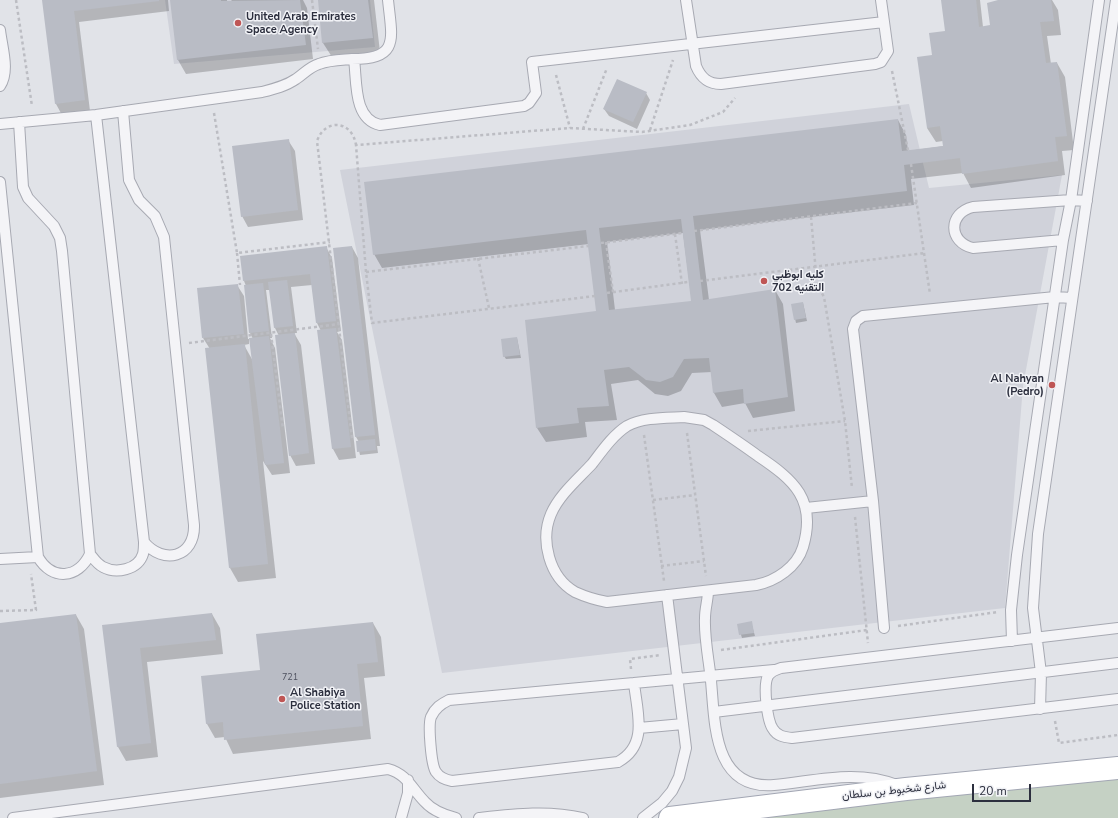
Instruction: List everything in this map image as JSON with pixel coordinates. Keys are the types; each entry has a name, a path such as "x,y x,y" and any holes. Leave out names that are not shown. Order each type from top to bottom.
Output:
{"main road":[{"name":"شارع شخبوط بن سلطان","path":"670,818 906,789 1118,768"}],"lane":[{"path":"0,124 96,115 123,110 262,92 280,88 296,79 310,67 320,63 337,59 354,60 378,57 388,50 391,32 388,0"},
{"path":"686,0 696,66 699,74 705,80 713,84 875,64 886,57 888,51 881,0"},
{"path":"1012,641 1011,610 1020,532 1063,240 1071,200 1099,0"},
{"path":"1040,709 1041,673 1035,638 1033,592 1038,534 1116,0"},
{"path":"354,60 360,109 368,120 380,125 524,106 529,103 536,93 532,62 884,22"},
{"path":"0,30 5,77 0,86"},
{"path":"1093,44 1110,45"},
{"path":"123,110 129,180 139,200 155,216 164,237 194,536 191,545 176,555 167,556 158,553 150,549 144,542"},
{"path":"90,554 103,567 121,570 130,568 143,555 144,542 96,115"},
{"path":"0,183 34,557 49,570 65,574 81,568 90,554 60,238 54,226 28,198 23,187 19,122"},
{"path":"1063,240 973,248 960,242 954,231 954,224 961,212 973,207 1071,200 1087,201"},
{"path":"884,628 873,501 854,325 859,318 863,316 1055,297 1072,298"},
{"path":"684,416 704,420 725,433 782,472 798,488 806,508 808,530 802,552 788,570 769,582 607,602 590,598 574,591 561,580 552,564 547,547 547,530 551,513 561,498 621,432 634,423 684,416"},
{"path":"806,508 873,501"},
{"path":"1020,532 1038,534"},
{"path":"0,559 34,557"},
{"path":"708,590 705,623 714,712 718,743 728,766 737,775 760,785 862,776 885,780 906,789"},
{"path":"643,818 662,803 672,791 679,777 686,748 667,595"},
{"path":"634,683 639,737 632,752 618,762 452,781 441,777 434,768 430,725 431,717 435,710 449,700 774,670 1118,628"},
{"path":"714,712 1118,663"},
{"path":"774,670 766,680 770,724 778,735 792,738 1118,699"},
{"path":"639,728 683,724"},
{"path":"13,818 380,769 395,770 408,780 424,802 435,811 456,818"},
{"path":"401,818 408,793 408,780"},
{"path":"479,818 531,812 556,813 583,818"}],"path":[{"path":"16,0 34,120"},
{"path":"312,0 320,63"},
{"path":"650,130 678,45"},
{"path":"888,51 908,150"},
{"path":"583,129 613,52"},
{"path":"552,59 570,128"},
{"path":"356,145 570,128 642,132 690,125 723,112 749,80"},
{"path":"212,98 237,253 240,285"},
{"path":"352,438 330,242 316,141 323,130 335,125 348,128 352,132 356,145 366,272 372,323 594,296"},
{"path":"911,164 925,253 931,309"},
{"path":"694,231 918,203"},
{"path":"811,217 817,284 824,297 845,421 869,658"},
{"path":"601,243 682,233"},
{"path":"675,234 682,284"},
{"path":"237,253 330,242"},
{"path":"606,242 613,292"},
{"path":"366,272 588,246"},
{"path":"700,281 925,253"},
{"path":"478,258 489,308"},
{"path":"607,293 688,282"},
{"path":"175,344 272,334 339,324"},
{"path":"272,334 283,430"},
{"path":"684,416 708,590"},
{"path":"642,421 661,566 667,595"},
{"path":"725,433 845,421"},
{"path":"653,500 695,495"},
{"path":"0,611 36,610 34,557"},
{"path":"661,566 704,561"},
{"path":"708,652 1011,610"},
{"path":"630,659 674,654"}],"shaded area":[{"name":"United Arab Emirates Space Agency","path":"165,0 370,0 375,47 174,64"},
{"path":"909,104 929,188 1062,175 1023,386 1005,608 442,673 340,170"}],"green space":[{"path":"1118,775 1118,818 759,818"}],"building":[{"path":"42,0 159,1 74,11 85,100 55,104"},
{"name":"United Arab Emirates Space Agency","path":"170,0 300,0 306,45 177,60"},
{"path":"318,0 368,0 373,38 322,43"},
{"path":"941,0 976,0 979,27 990,25 987,3 998,0 1051,0 1054,21 1040,22 1046,63 1057,62 1067,136 1055,137 1058,161 962,174 960,158 904,165 907,191 693,216 703,300 775,289 788,397 744,404 743,389 713,393 709,358 684,359 673,377 660,382 646,380 629,367 604,370 609,406 577,408 579,423 536,428 525,320 596,311 586,230 373,255 364,182 898,119 902,151 943,146 940,126 927,128 917,57 932,55 929,33 945,31","holes":["681,219 691,301 609,310 599,228"]},
{"path":"617,79 647,92 633,122 603,109"},
{"path":"289,139 298,210 241,217 232,146"},
{"path":"327,246 336,321 316,323 310,274 243,281 240,256"},
{"path":"352,246 375,435 355,437 333,248"},
{"path":"287,280 293,326 274,328 268,282"},
{"path":"263,283 269,331 249,333 244,285"},
{"path":"238,284 244,334 202,338 197,288"},
{"path":"803,302 806,318 794,320 791,304"},
{"path":"336,328 351,447 332,449 317,330"},
{"path":"295,333 309,453 289,456 275,335"},
{"path":"269,336 284,463 265,465 249,338"},
{"path":"517,337 520,355 503,357 501,339"},
{"path":"245,344 268,564 229,568 205,348"},
{"path":"375,439 376,450 357,452 356,441"},
{"path":"212,613 216,640 140,648 151,743 117,747 102,625"},
{"path":"76,614 97,771 0,784 0,623"},
{"path":"752,621 754,633 739,635 737,624"},
{"name":"Al Shabiya Police Station","path":"373,622 378,662 357,664 363,726 224,740 223,722 206,724 201,676 260,670 256,634"}],"place":[{"name":"United Arab Emirates Space Agency","path":"238,23"},
{"name":"كليه ابوظبي التقنيه 702","path":"764,281"},
{"name":"Al Nahyan (Pedro)","path":"1052,385"},
{"name":"Al Shabiya Police Station","path":"282,699"}]}
